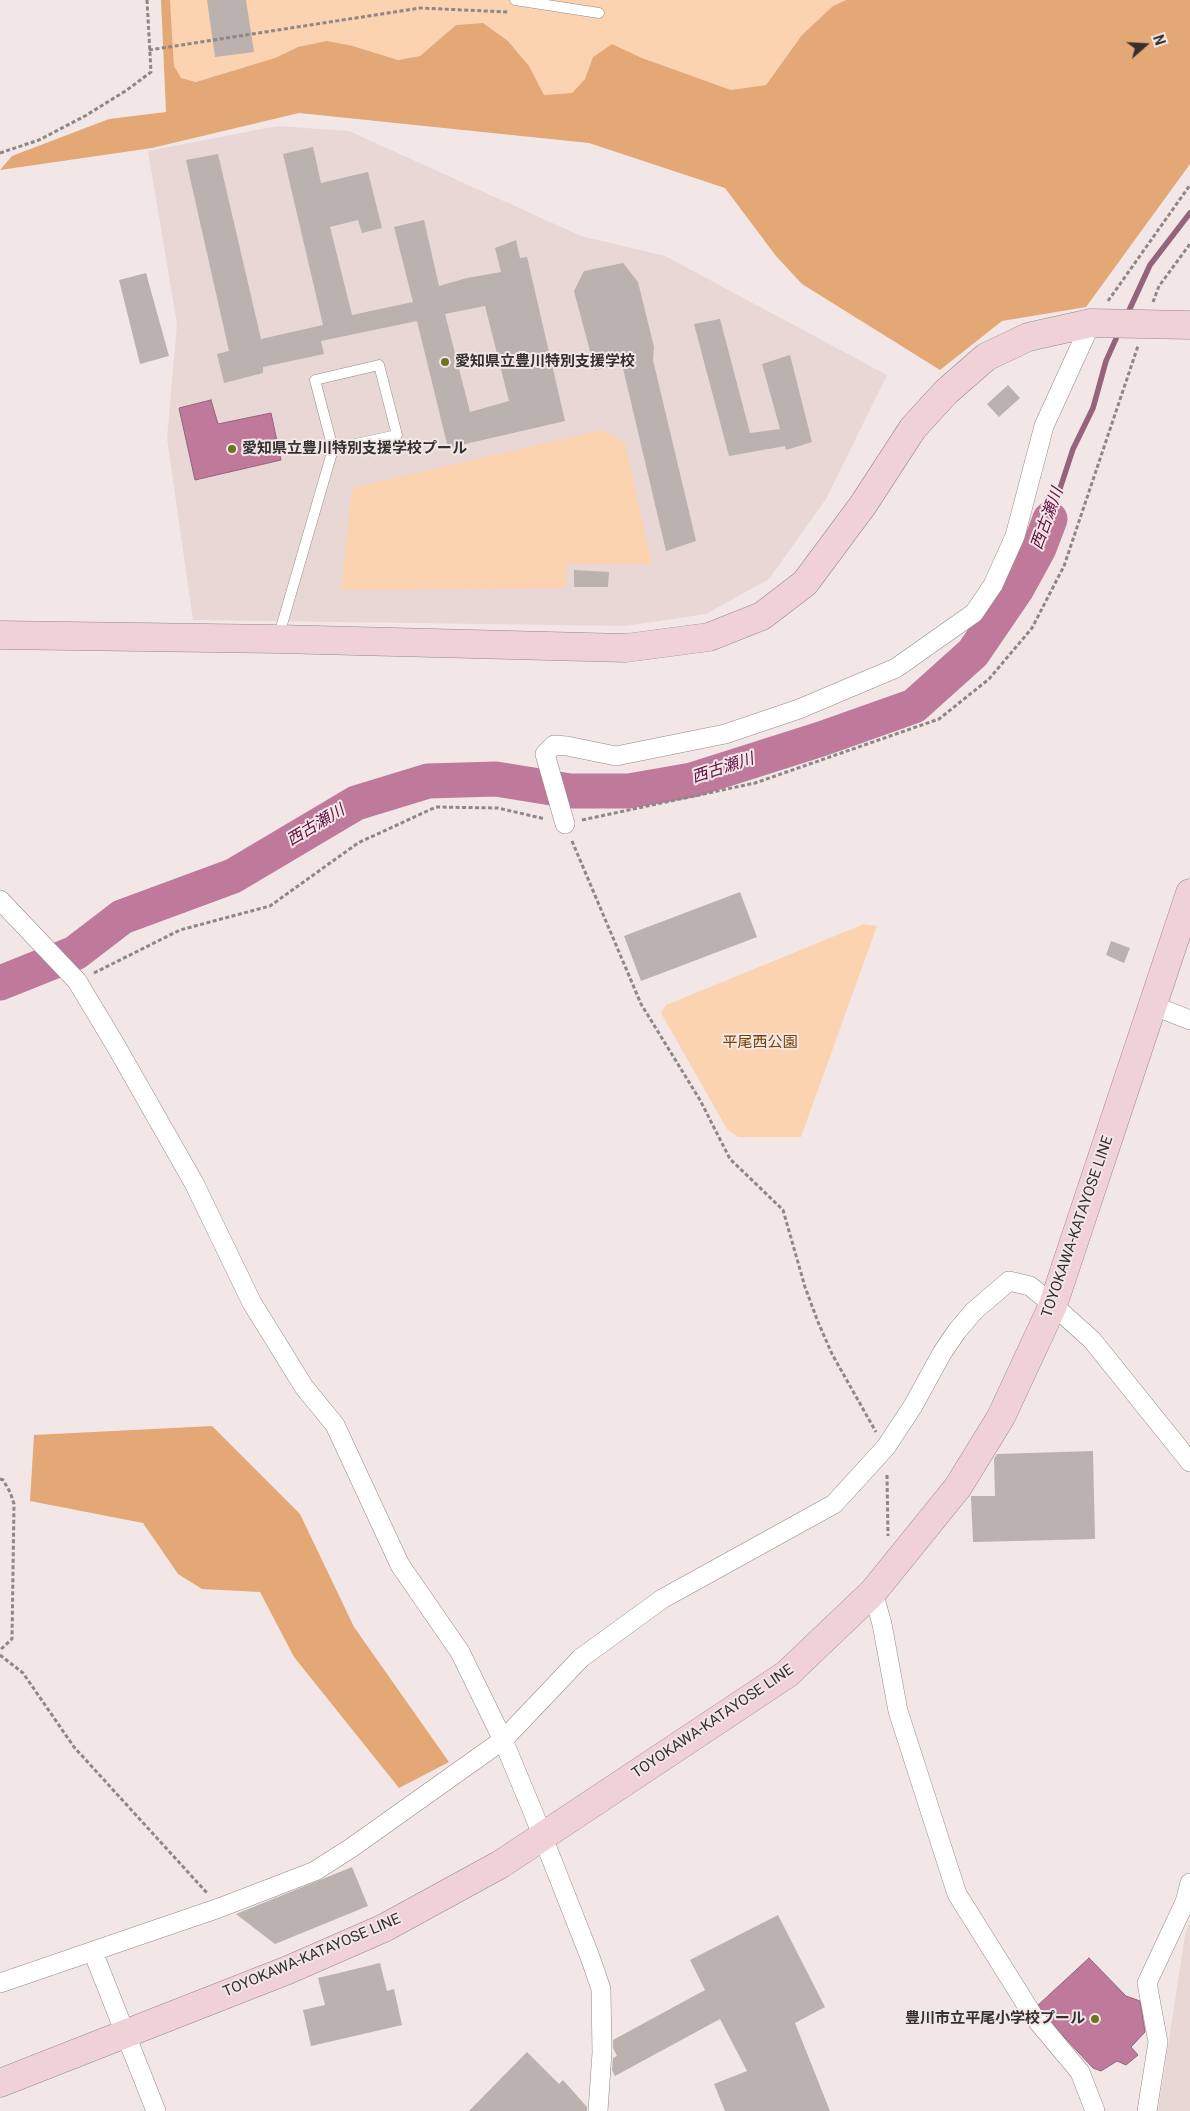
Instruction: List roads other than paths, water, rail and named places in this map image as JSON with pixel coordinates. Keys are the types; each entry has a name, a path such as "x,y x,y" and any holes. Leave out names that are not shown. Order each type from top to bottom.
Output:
{"main road":[{"path":"0,634 278,638 626,648 709,637 762,616 805,583 863,505 913,428 946,392 986,356 1028,336 1099,324 1190,325"},
{"name":"TOYOKAWA-KATAYOSE LINE","path":"0,2083 288,1970 384,1928 500,1864 787,1674 873,1592 958,1487 1001,1416 1053,1304 1190,893"}],"street":[{"path":"565,824 545,754 554,745 616,756 725,734 799,709 896,668 974,614 992,585 1015,536 1044,426 1099,324"},
{"path":"0,900 77,981 190,1175 252,1303 304,1387 335,1425 400,1566 460,1652 503,1740 590,1957 600,1989 602,2053 598,2111"},
{"path":"1152,1005 1190,1020"},
{"path":"0,1983 219,1908 315,1870 352,1848 503,1740 581,1658 662,1599 834,1504 886,1447 913,1406 942,1352 957,1331 974,1311 1009,1281 1030,1286 1053,1304 1092,1340 1190,1462"},
{"path":"873,1592 882,1624 898,1711 957,1894 1034,2018 1080,2072 1095,2111"},
{"path":"1147,2111 1158,2042 1147,1983 1185,1902 1190,1883"},
{"path":"93,1952 156,2111"}],"lane":[{"path":"515,0 599,13"},
{"path":"278,638 333,449 314,380 379,365 397,435 333,449"}],"waterway":[{"name":"西古瀬川","path":"1126,317 1150,265 1190,213"},
{"name":"西古瀬川","path":"1050,519 1073,449 1093,408 1106,361 1119,332"},
{"name":"西古瀬川","path":"0,983 75,953 122,917 233,876 356,803 428,781 496,779 570,791 629,791 692,780 821,739 914,706 973,653 1016,590 1039,548 1050,519"}],"place":[{"name":"愛知県立豊川特別支援学校","path":"445,362"},
{"name":"愛知県立豊川特別支援学校プール","path":"232,449"},
{"name":"豊川市立平尾小学校プール","path":"1095,2019"}],"park label":[{"name":"平尾西公園","path":"760,1043"}]}
